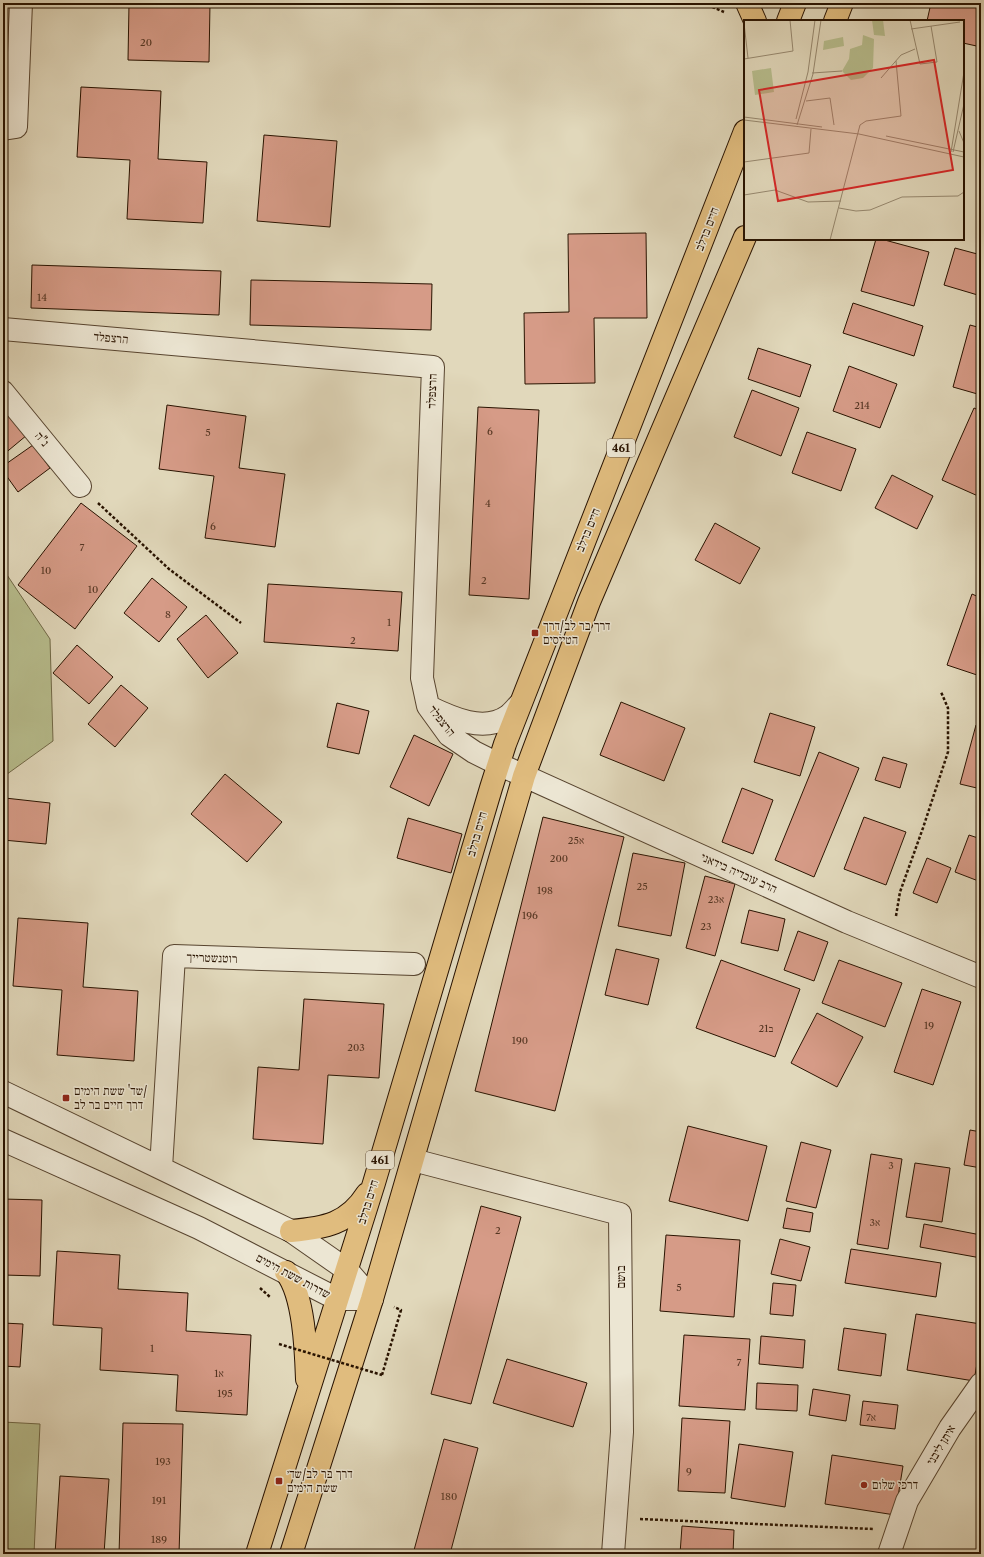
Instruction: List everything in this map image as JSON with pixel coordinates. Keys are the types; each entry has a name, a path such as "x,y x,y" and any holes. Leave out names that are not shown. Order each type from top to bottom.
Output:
{"main road":[{"path":"788,20 795,3"},
{"path":"835,20 842,3"},
{"path":"739,9 754,20"},
{"name":"חיים ברלב","path":"257,1554 374,1182 498,764 519,704 744,134"},
{"name":"461","path":"290,1554 372,1299 524,776 589,602 744,239"},
{"path":"291,1231 312,1230 341,1221 361,1204 374,1182"},
{"path":"286,1272 290,1278 298,1301 303,1332 307,1393"}],"street":[{"path":"10,128 21,3"},
{"name":"הרצפלד","path":"3,329 433,366 422,678 428,706 449,735 474,752 498,764"},
{"name":"נ\"ה","path":"3,392 80,486"},
{"path":"428,706 452,718 474,723 486,723 500,720 509,715 519,704"},
{"name":"הרב עובדיה בידאני","path":"498,764 846,922 981,977"},
{"name":"רוטנשטרייך","path":"161,1168 174,956 414,964"},
{"path":"3,1092 291,1231 347,1270 372,1299"},
{"name":"שדרות ששת הימים","path":"3,1140 199,1228 286,1272 337,1300 372,1299"},
{"name":"בושם","path":"413,1160 620,1214 622,1432 613,1554"},
{"name":"איתן ליבני","path":"889,1554 907,1501 950,1428 981,1384"}],"path":[{"path":"703,3 739,9"},
{"path":"80,486 169,569 241,622"},
{"path":"891,940 900,892 924,828 948,752 948,708 941,692"},
{"path":"279,1344 382,1375 401,1310"},
{"path":"616,1518 897,1530"}],"green space":[{"path":"3,569 50,639 53,741 3,777"},
{"path":"3,1422 40,1424 34,1554 3,1554"}],"building":[{"path":"87,3 210,3 209,62 128,60 129,4"},
{"path":"931,3 981,3 981,47 964,43 964,20 927,20"},
{"path":"81,87 161,91 158,159 207,162 203,223 127,219 130,160 77,157"},
{"path":"264,135 337,141 330,227 257,221"},
{"path":"646,233 647,318 594,318 595,383 525,384 524,313 569,312 568,234"},
{"path":"876,240 885,240 929,252 914,306 861,291"},
{"path":"955,248 981,255 981,296 944,285"},
{"path":"32,265 221,271 219,315 31,308"},
{"path":"251,280 432,284 431,330 250,325"},
{"path":"853,303 923,326 914,356 843,333"},
{"path":"970,325 981,328 981,395 953,387"},
{"path":"758,348 811,365 800,397 748,379"},
{"path":"849,366 897,384 880,428 833,411"},
{"path":"752,390 799,408 781,456 734,437"},
{"path":"167,405 246,416 239,468 285,474 275,547 205,538 214,476 159,469"},
{"path":"478,407 539,410 529,599 469,595"},
{"path":"3,408 27,435 3,455"},
{"path":"974,408 981,411 981,489 978,496 942,480"},
{"path":"807,432 856,449 841,491 792,473"},
{"path":"33,445 50,468 18,492 3,471 3,466"},
{"path":"892,475 933,496 917,529 875,508"},
{"path":"81,503 137,546 75,629 18,585"},
{"path":"715,523 760,548 740,584 695,560"},
{"path":"152,578 187,607 159,642 124,613"},
{"path":"268,584 402,592 398,651 264,642"},
{"path":"972,594 981,598 981,663 977,675 947,665"},
{"path":"206,615 238,653 208,678 177,639"},
{"path":"77,645 113,677 89,704 53,673"},
{"path":"121,685 148,708 115,747 88,724"},
{"path":"621,702 685,728 664,781 600,755"},
{"path":"337,703 369,711 359,754 327,747"},
{"path":"770,713 815,727 800,776 754,762"},
{"path":"976,725 981,727 981,789 960,784"},
{"path":"414,735 453,754 429,806 390,787"},
{"path":"819,752 859,768 814,877 775,860"},
{"path":"883,757 907,764 900,788 875,780"},
{"path":"225,774 282,822 247,862 191,814"},
{"path":"742,788 773,800 753,854 722,842"},
{"path":"5,798 50,803 46,844 3,840"},
{"path":"543,817 624,837 555,1111 475,1091"},
{"path":"864,817 906,832 886,885 844,869"},
{"path":"408,818 462,834 451,873 397,858"},
{"path":"969,835 981,839 981,882 955,872"},
{"path":"633,853 685,863 671,936 618,926"},
{"path":"927,858 951,868 937,903 913,893"},
{"path":"705,876 735,884 715,956 686,948"},
{"path":"749,910 785,919 778,951 741,943"},
{"path":"18,918 88,923 83,987 138,991 134,1061 57,1055 62,990 13,986"},
{"path":"798,931 828,942 814,981 784,970"},
{"path":"616,949 659,959 648,1005 605,995"},
{"path":"721,960 800,989 775,1057 696,1028"},
{"path":"839,960 902,983 885,1027 822,1003"},
{"path":"922,989 961,1002 933,1085 894,1072"},
{"path":"304,999 384,1004 379,1078 328,1075 323,1144 253,1139 258,1067 299,1070"},
{"path":"817,1013 863,1037 837,1087 791,1063"},
{"path":"688,1126 767,1146 748,1221 669,1201"},
{"path":"970,1130 981,1132 981,1168 964,1165"},
{"path":"801,1142 831,1150 816,1208 786,1201"},
{"path":"871,1154 902,1159 888,1249 857,1244"},
{"path":"915,1163 950,1168 942,1222 906,1217"},
{"path":"3,1199 42,1200 40,1276 3,1275"},
{"path":"481,1206 521,1217 471,1404 431,1394"},
{"path":"787,1208 813,1213 810,1232 783,1228"},
{"path":"924,1224 981,1235 981,1258 920,1247"},
{"path":"666,1235 740,1240 734,1317 660,1311"},
{"path":"780,1239 810,1247 801,1281 771,1274"},
{"path":"851,1249 941,1263 936,1297 845,1283"},
{"path":"57,1251 120,1255 118,1289 188,1293 186,1331 251,1335 247,1415 176,1411 178,1375 100,1370 102,1328 53,1325"},
{"path":"773,1283 796,1285 793,1316 770,1314"},
{"path":"916,1314 981,1324 981,1340 974,1381 907,1370"},
{"path":"3,1323 23,1324 20,1367 3,1366"},
{"path":"844,1328 886,1334 881,1376 838,1370"},
{"path":"684,1335 750,1339 745,1410 679,1406"},
{"path":"761,1336 805,1340 803,1368 759,1364"},
{"path":"507,1359 587,1383 573,1427 493,1403"},
{"path":"757,1383 798,1385 797,1411 756,1409"},
{"path":"813,1389 850,1395 846,1421 809,1415"},
{"path":"863,1401 898,1405 895,1429 860,1425"},
{"path":"682,1418 730,1421 725,1493 678,1491"},
{"path":"123,1423 183,1424 179,1554 119,1554"},
{"path":"444,1439 478,1448 450,1554 413,1554"},
{"path":"739,1444 793,1452 785,1507 731,1498"},
{"name":"דרכי שלום","path":"832,1455 903,1466 895,1515 825,1504"},
{"path":"60,1476 109,1479 104,1554 55,1554"},
{"path":"682,1526 734,1530 733,1554 680,1554"}],"place":[{"name":"דרך בר לב/דרך הטייסים","path":"535,633"},
{"name":"שד' ששת הימים/ דרך חיים בר לב","path":"66,1098"},
{"name":"דרך בר לב/שד׳ ששת הימים","path":"279,1481"},
{"name":"דרכי שלום","path":"864,1485"}]}
